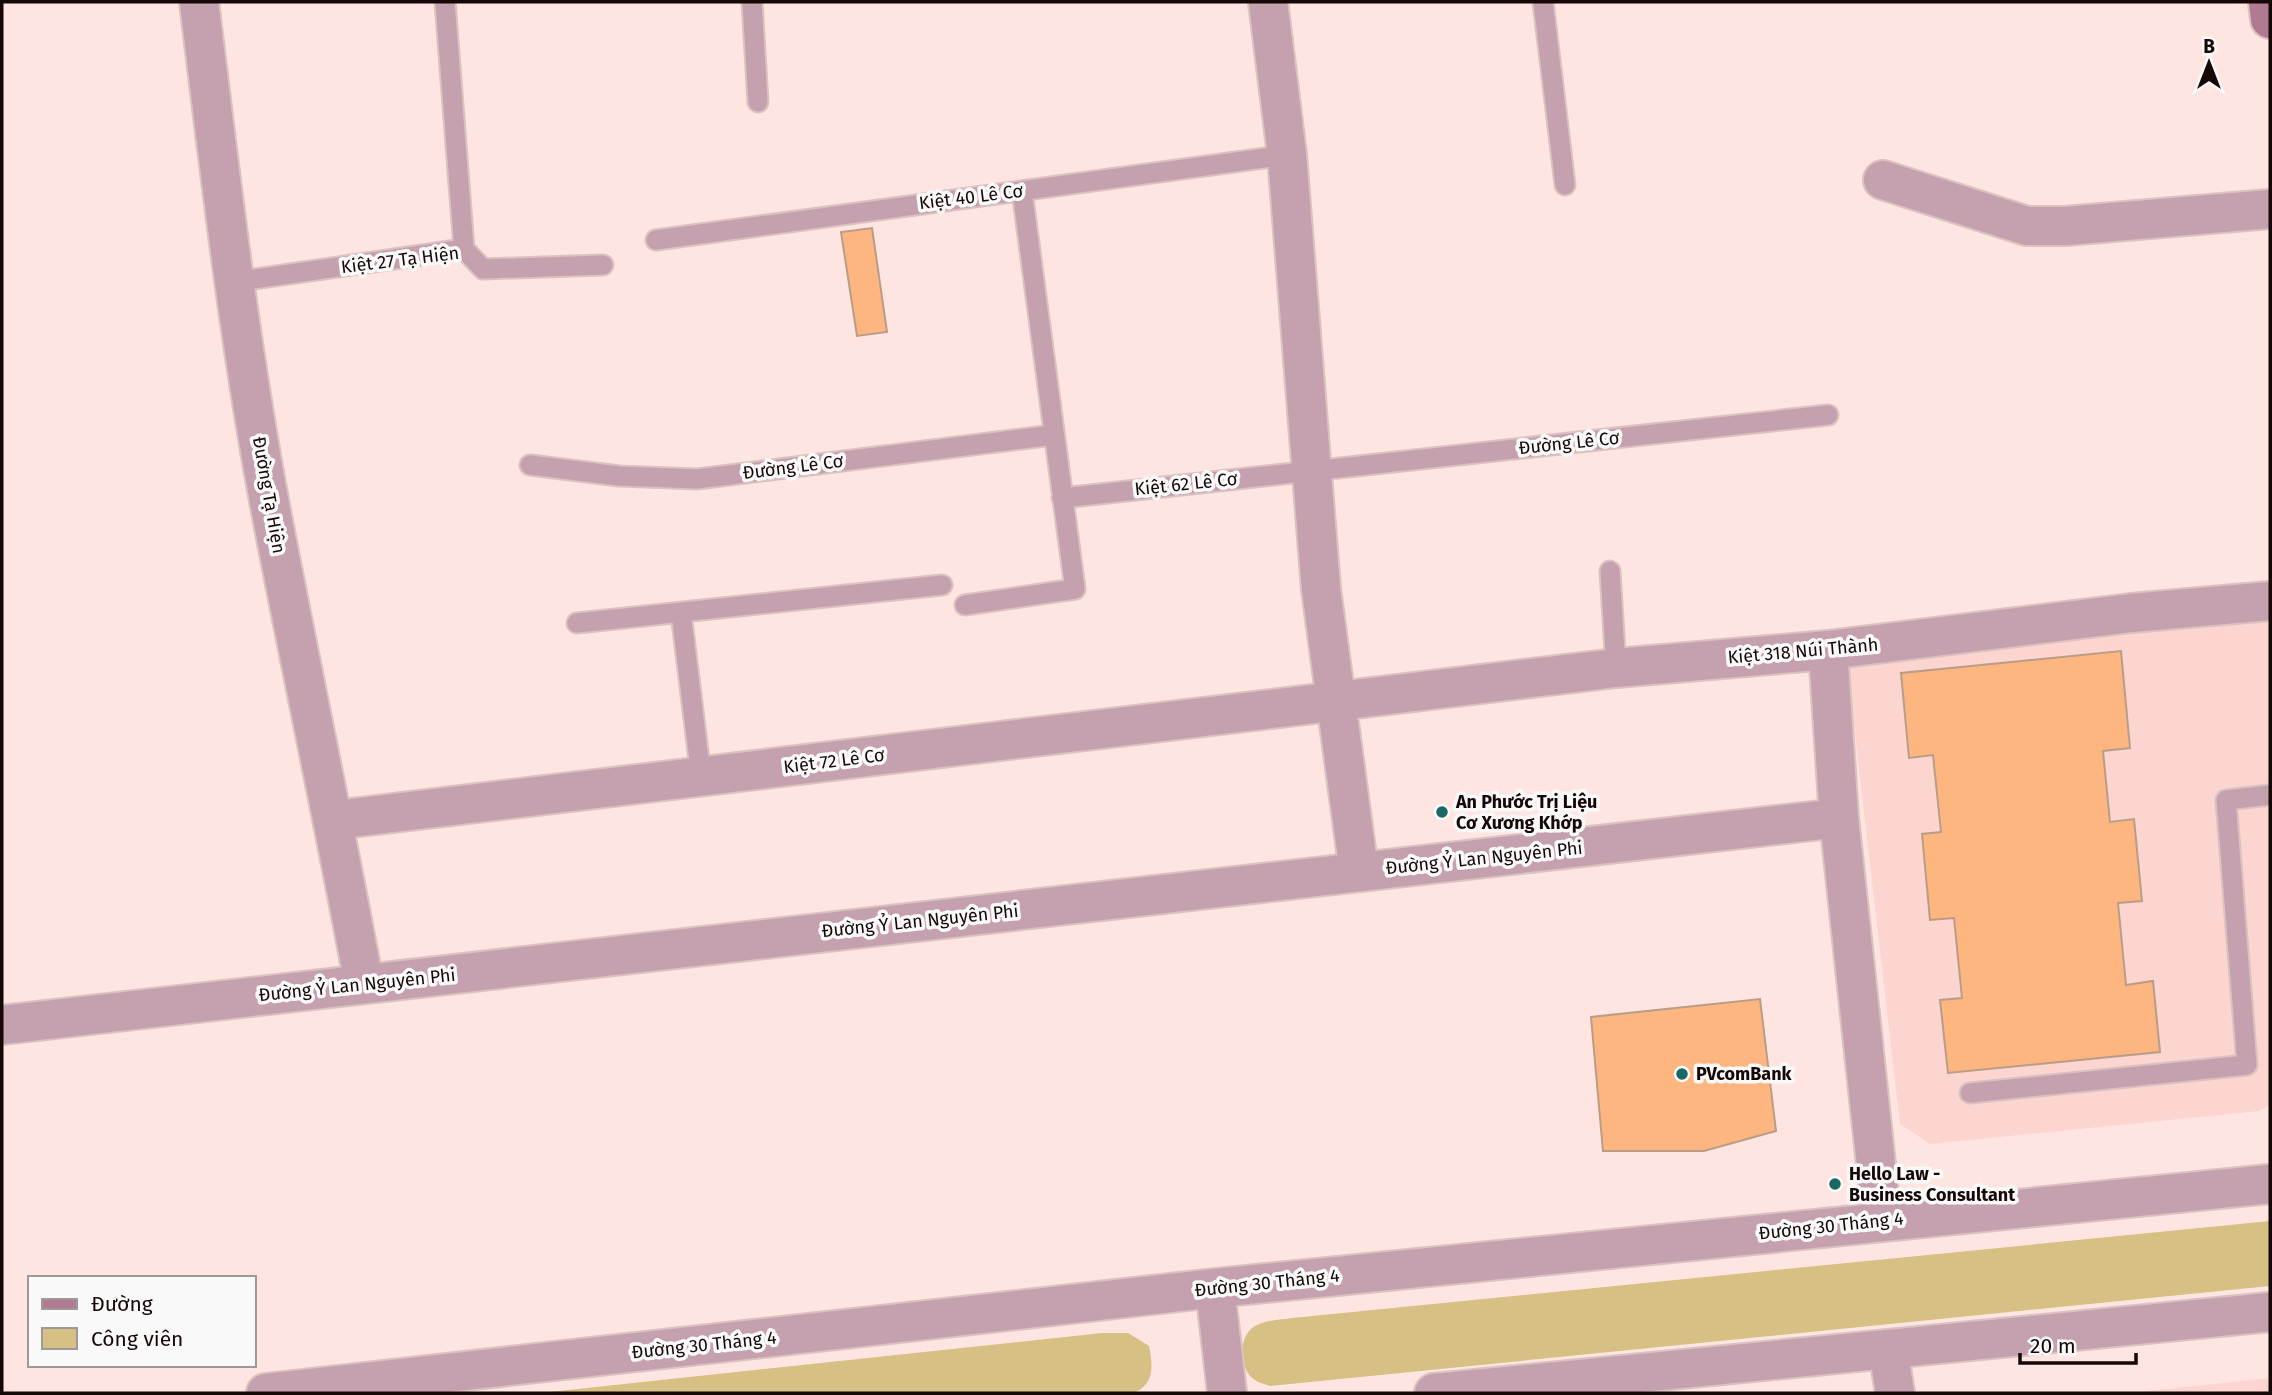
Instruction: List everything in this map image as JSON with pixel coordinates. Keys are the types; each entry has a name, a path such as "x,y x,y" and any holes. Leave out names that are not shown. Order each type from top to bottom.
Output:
{"main road":[{"path":"2268,2 2270,19"}],"street":[{"name":"Đường Tạ Hiện","path":"199,2 233,282 271,510 334,820 363,984"},
{"path":"1268,2 1287,155 1321,589 1359,872"},
{"path":"1883,180 2027,226 2065,226 2270,209"},
{"name":"Kiệt 318 Núi Thành","path":"1335,701 1616,668 1828,650 2131,613 2270,601"},
{"path":"1828,650 1839,818 1882,1221"},
{"name":"Kiệt 72 Lê Cơ","path":"334,820 1335,701"},
{"name":"Đường Ỷ Lan Nguyên Phi","path":"2,1025 1839,818"},
{"name":"Đường 30 Tháng 4","path":"266,1393 1215,1288 2270,1184"},
{"path":"1215,1288 1227,1393"},
{"path":"1434,1393 2270,1312"},
{"path":"1888,1349 1895,1393"}],"lane":[{"path":"445,2 464,249"},
{"path":"752,2 758,102"},
{"path":"1543,2 1565,185"},
{"name":"Kiệt 40 Lê Cơ","path":"656,240 1287,155"},
{"path":"965,605 1075,589 1022,191"},
{"name":"Kiệt 27 Tạ Hiện","path":"233,282 464,249 483,269 603,265"},
{"name":"Đường Lê Cơ","path":"1310,471 1828,415"},
{"name":"Đường Lê Cơ","path":"530,465 619,476 696,479 1054,435"},
{"name":"Kiệt 62 Lê Cơ","path":"1062,498 1310,471"},
{"path":"1610,571 1616,668"},
{"path":"577,623 942,585"},
{"path":"681,613 702,776"},
{"path":"1970,1093 2247,1065 2226,800 2270,795"}],"shaded area":[{"path":"2270,610 2270,1105 2259,1111 1930,1144 1900,1124 1846,656"},
{"path":"2270,1378 2270,1393 2129,1393"}],"green space":[{"path":"2270,1221 2270,1286 1270,1386 1250,1376 1242,1356 1246,1335 1250,1330 1259,1324 1276,1320"},
{"path":"1102,1333 1128,1333 1149,1346 1151,1374 1139,1390 1132,1393 540,1393"}],"building":[{"path":"872,228 887,332 857,336 841,232"},
{"path":"2121,651 2130,748 2103,751 2110,822 2134,819 2142,901 2118,903 2126,985 2153,981 2160,1052 1948,1073 1940,1000 1962,998 1954,918 1930,920 1922,834 1941,832 1933,755 1909,758 1901,673"},
{"name":"PVcomBank","path":"1760,999 1776,1131 1704,1151 1603,1151 1591,1017"}],"place":[{"name":"An Phước Trị Liệu Cơ Xương Khớp","path":"1442,812"},
{"name":"PVcomBank","path":"1682,1074"},
{"name":"Hello Law - Business Consultant","path":"1835,1184"}]}
